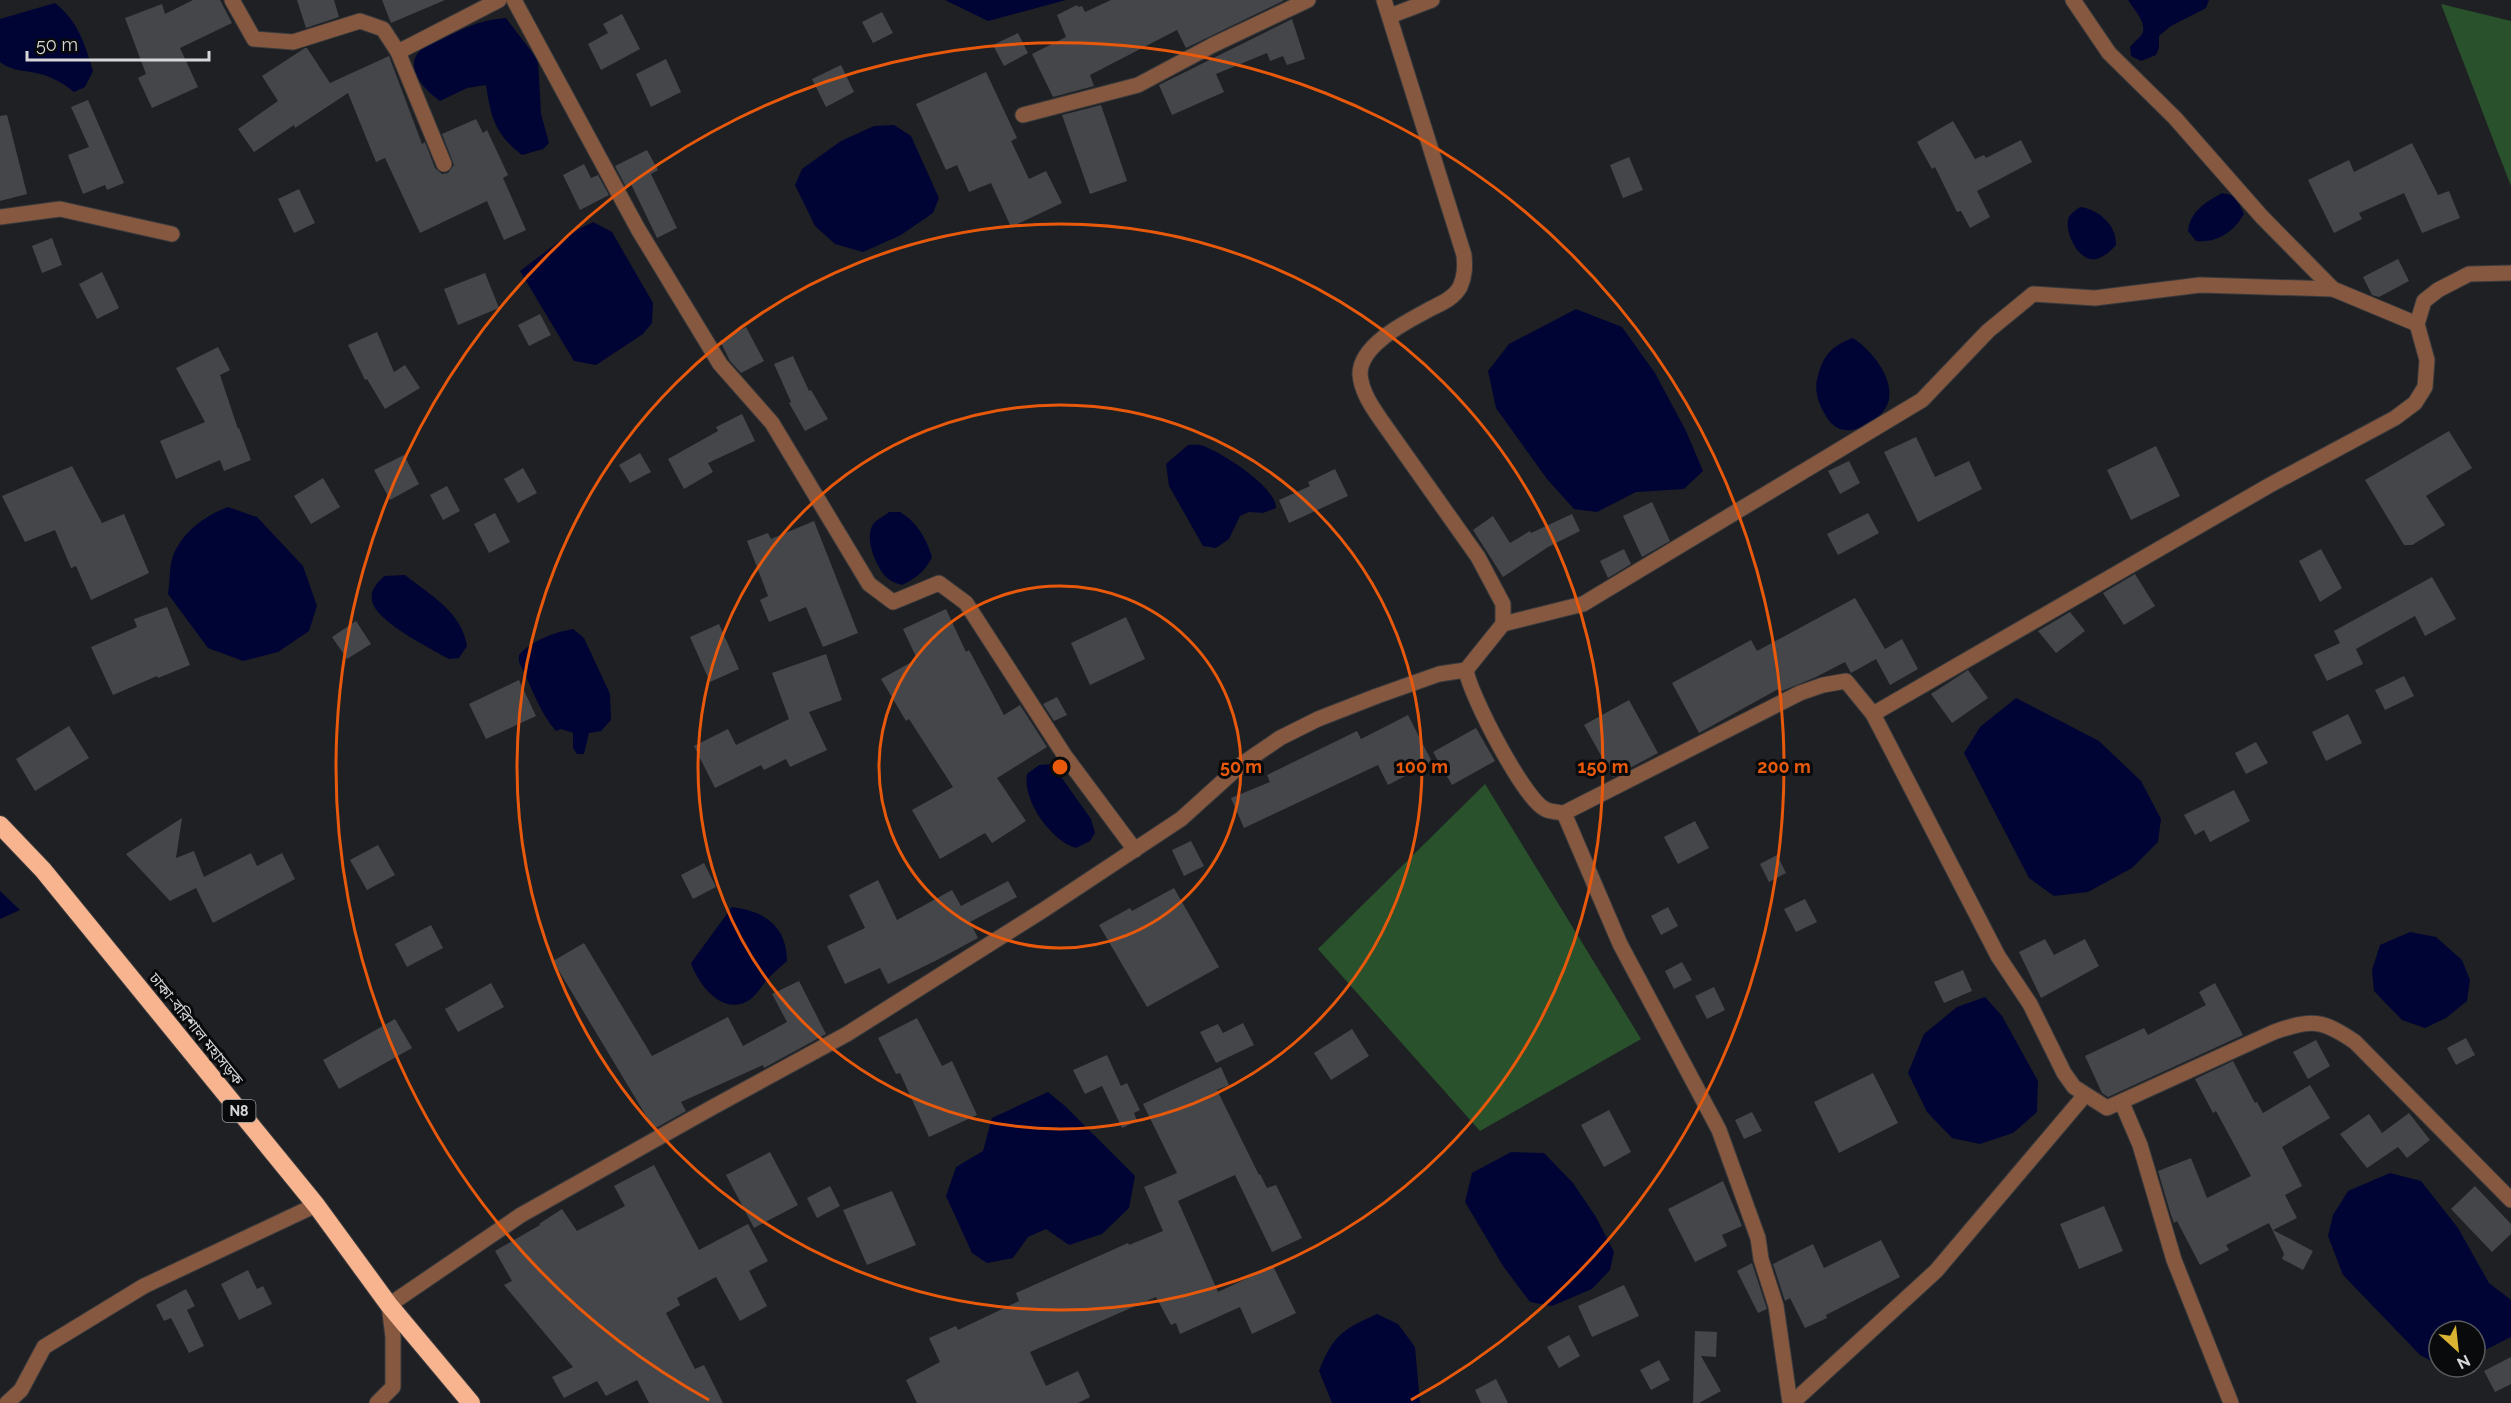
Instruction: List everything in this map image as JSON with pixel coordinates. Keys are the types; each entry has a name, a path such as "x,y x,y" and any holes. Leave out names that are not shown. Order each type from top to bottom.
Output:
{"highway":[{"name":"ঢাকা-বরিশাল মহাসড়ক","path":"0,825 43,870 316,1205 389,1305 471,1403"}],"street":[{"path":"398,52 499,0"},
{"path":"514,0 661,268 720,364 772,423 869,584 893,602 939,583 966,603 1065,756 1135,850"},
{"path":"1023,115 1138,85 1213,45 1308,0"},
{"path":"1384,0 1464,255 1465,271 1460,288 1447,302 1381,339 1364,357 1360,375 1366,397 1478,557 1503,604 1503,624"},
{"path":"1390,16 1432,0"},
{"path":"2073,0 2109,53 2175,118 2262,217 2333,289"},
{"path":"238,3 254,39 293,42 360,21 383,29 398,52 444,164"},
{"path":"0,217 60,209 172,234"},
{"path":"1873,714 2270,485 2395,418 2415,404 2425,387 2427,360 2417,324 2424,301 2438,290 2469,274 2511,273"},
{"path":"377,1403 393,1387 393,1337 389,1305 521,1215 847,1034 1181,819 1242,764 1280,738 1318,719 1377,696 1439,674 1466,670 1503,624 1583,604 1922,400 1988,331 2033,294 2095,298 2200,285 2333,289 2417,324"},
{"path":"1466,670 1468,680 1491,727 1526,791 1545,809 1564,813 1800,693 1823,684 1846,681 1873,714 1998,957 2030,1004 2064,1073 2074,1087 2107,1108 2274,1032 2300,1023 2314,1023 2335,1028 2355,1042 2511,1200"},
{"path":"1564,813 1620,944 1719,1130 1758,1238 1761,1259 1776,1306 1791,1403"},
{"path":"1791,1403 1936,1271 2085,1095"},
{"path":"2122,1103 2140,1145 2174,1260 2231,1403"},
{"path":"7,1403 21,1390 44,1347 144,1286 316,1205"}],"green space":[{"path":"2441,4 2511,21 2511,186"},
{"path":"1485,784 1641,1039 1480,1131 1318,949"}],"shaded area":[{"path":"945,0 1066,0 988,21"},
{"path":"2128,0 2209,0 2206,8 2171,26 2159,36 2159,48 2156,55 2141,61 2131,56 2130,47 2142,34 2143,24"},
{"path":"55,3 75,25 84,42 93,71 85,87 74,92 49,77 14,69 0,62 0,19"},
{"path":"506,18 538,60 541,114 549,143 543,149 522,155 500,132 492,116 486,85 467,88 440,101 421,83 414,68 414,60 426,46 476,24"},
{"path":"894,125 911,136 939,198 933,213 901,235 863,252 835,244 815,226 795,185 802,169 841,141 874,126"},
{"path":"2222,193 2235,196 2244,214 2224,235 2211,240 2196,241 2188,231 2192,218 2205,204"},
{"path":"2080,207 2100,215 2113,231 2116,245 2099,258 2090,259 2084,256 2078,251 2070,237 2069,217"},
{"path":"593,222 612,232 653,303 652,323 643,334 596,365 574,361 520,271 569,234"},
{"path":"1576,309 1622,327 1655,373 1686,431 1703,471 1684,489 1636,492 1597,512 1574,509 1547,479 1496,408 1488,371 1509,344"},
{"path":"1853,338 1867,349 1879,364 1888,381 1889,399 1887,406 1869,424 1853,430 1845,430 1836,427 1826,416 1818,398 1816,385 1826,357 1834,348"},
{"path":"1188,445 1204,446 1236,464 1268,491 1276,508 1263,513 1249,512 1240,516 1229,539 1216,548 1203,546 1169,486 1166,464"},
{"path":"228,507 257,517 303,566 317,606 309,631 278,652 243,661 208,648 168,594 172,560 182,539 203,520"},
{"path":"889,512 900,512 916,526 924,537 932,557 920,574 902,585 885,576 878,565 870,543 874,523"},
{"path":"405,575 444,605 459,623 467,646 459,658 449,659 418,641 382,617 375,608 372,593 379,581 384,576"},
{"path":"573,629 584,638 610,694 611,720 601,731 589,733 584,754 577,754 573,748 573,733 561,729 556,731 550,724 519,662 519,655 530,645 559,632"},
{"path":"2016,698 2099,741 2141,781 2161,819 2158,842 2132,868 2088,892 2054,896 2029,878 1964,753 1980,727"},
{"path":"1052,764 1091,819 1095,833 1090,841 1076,848 1057,837 1048,828 1029,796 1027,774 1039,765"},
{"path":"0,891 20,910 0,919"},
{"path":"732,907 754,912 772,922 783,938 787,961 768,978 751,999 741,1004 731,1005 722,1002 706,990 691,963"},
{"path":"2410,932 2436,937 2462,960 2470,980 2467,1001 2446,1018 2425,1028 2402,1020 2374,991 2372,970 2380,945"},
{"path":"1985,997 2002,1016 2038,1081 2037,1112 2013,1133 1980,1144 1952,1138 1927,1112 1908,1073 1924,1034 1957,1007"},
{"path":"1048,1092 1135,1176 1129,1208 1102,1234 1069,1245 1046,1229 1028,1237 1013,1258 987,1263 972,1253 946,1196 956,1167 983,1151 992,1118"},
{"path":"1511,1152 1544,1153 1573,1183 1596,1217 1614,1252 1610,1270 1592,1289 1552,1306 1530,1302 1503,1266 1465,1202 1472,1173"},
{"path":"2390,1173 2421,1181 2458,1228 2489,1283 2511,1300 2511,1337 2487,1349 2487,1319 2427,1319 2427,1359 2420,1355 2343,1275 2328,1236 2333,1215 2348,1191"},
{"path":"1377,1314 1398,1324 1415,1347 1420,1403 1332,1403 1319,1371 1329,1349 1340,1335"}],"building":[{"path":"193,0 220,0 232,23 180,48 198,87 152,108 138,78 146,74 125,18 162,4 165,14"},
{"path":"297,0 334,0 339,17 306,28"},
{"path":"382,0 445,0 391,23"},
{"path":"1111,0 1283,1 1186,48 1177,30 1090,75 1094,86 1053,97 1032,54 1066,37 1057,15 1077,5 1082,6 1085,12"},
{"path":"882,12 893,33 873,43 862,22"},
{"path":"622,14 640,49 601,70 588,44 608,33 603,24"},
{"path":"1292,19 1305,59 1287,65 1283,56 1270,61 1267,53 1216,74 1224,92 1172,115 1159,85"},
{"path":"1018,33 1028,53 1004,66 993,45"},
{"path":"305,48 330,83 389,56 422,144 425,142 435,168 442,174 448,173 454,165 442,134 476,119 483,133 487,130 508,175 503,178 526,230 504,240 487,201 420,233 385,158 376,162 348,93 254,152 238,129 278,101 262,76"},
{"path":"666,59 681,92 651,107 636,74"},
{"path":"841,65 854,92 826,107 812,79"},
{"path":"986,72 1017,138 1011,141 1029,179 1046,171 1062,203 1011,227 991,183 969,192 957,165 946,170 916,104"},
{"path":"88,100 124,183 107,190 105,185 83,194 68,155 89,147 71,107"},
{"path":"1101,105 1127,181 1090,194 1062,115"},
{"path":"7,115 27,194 0,201 0,116"},
{"path":"1953,121 1975,159 1984,155 1986,158 2021,140 2032,162 1977,191 1990,217 1970,228 1961,211 1957,212 1935,167 1932,169 1917,142"},
{"path":"2412,143 2438,195 2449,191 2460,218 2422,233 2404,193 2359,213 2362,219 2334,233 2308,180 2349,160 2354,172"},
{"path":"647,150 658,170 651,174 677,228 657,238 631,184 626,187 615,166"},
{"path":"1629,157 1643,190 1623,198 1610,165"},
{"path":"584,164 591,178 598,175 609,195 580,210 563,175"},
{"path":"299,189 315,223 294,233 278,199"},
{"path":"52,238 62,265 42,273 32,246"},
{"path":"2398,259 2409,281 2379,297 2372,295 2363,277"},
{"path":"102,272 119,308 97,319 79,284"},
{"path":"485,273 499,308 458,325 444,289"},
{"path":"540,314 551,335 529,346 518,325"},
{"path":"746,327 764,361 741,373 730,361 720,341"},
{"path":"377,332 394,372 405,365 420,388 385,409 367,379 365,380 348,345"},
{"path":"218,347 230,370 220,375 251,460 224,471 220,460 176,479 160,441 205,422 176,368"},
{"path":"793,356 809,391 811,390 828,419 805,431 789,403 791,402 774,364"},
{"path":"742,414 755,441 708,463 713,472 684,489 668,459 718,431 716,427"},
{"path":"2449,431 2472,468 2426,496 2445,525 2412,545 2404,545 2365,480"},
{"path":"1916,437 1935,477 1969,461 1982,489 1918,522 1884,452"},
{"path":"2156,446 2180,496 2131,520 2107,470"},
{"path":"640,453 651,472 630,483 619,465"},
{"path":"404,455 419,484 390,500 374,470"},
{"path":"1849,461 1860,483 1840,494 1828,471"},
{"path":"72,466 102,523 124,514 149,573 91,600 76,566 71,568 55,530 25,542 2,496"},
{"path":"523,468 537,493 518,503 504,479"},
{"path":"1335,469 1348,496 1289,523 1279,500 1310,486 1308,482"},
{"path":"323,478 340,507 311,524 294,496"},
{"path":"447,486 460,511 443,520 430,495"},
{"path":"1652,502 1670,541 1642,557 1623,516"},
{"path":"495,513 510,542 489,553 474,524"},
{"path":"1868,513 1879,533 1838,555 1827,534"},
{"path":"1572,514 1580,531 1548,547 1503,577 1473,530 1493,516 1510,543 1530,531 1531,533"},
{"path":"814,521 858,633 823,647 806,607 769,622 760,600 768,596 747,541 768,533 771,539"},
{"path":"1624,549 1631,564 1608,578 1600,561"},
{"path":"2321,549 2342,588 2320,602 2299,561"},
{"path":"2135,574 2155,606 2124,625 2103,593"},
{"path":"2432,577 2456,619 2425,636 2415,616 2356,649 2363,664 2327,681 2314,655 2340,643 2334,631"},
{"path":"1855,598 1885,649 1902,639 1918,669 1890,685 1876,659 1851,673 1845,662 1782,691 1780,688 1699,733 1672,683 1751,640 1757,651"},
{"path":"167,607 190,665 113,695 91,647 137,627 134,619"},
{"path":"946,609 966,652 969,650 1004,715 1020,705 1047,747 997,778 1026,821 992,843 985,833 940,859 912,810 953,787 909,719 906,721 881,679 917,659 903,629"},
{"path":"2070,612 2085,631 2056,653 2038,631"},
{"path":"1126,617 1145,659 1090,685 1071,643"},
{"path":"356,621 371,644 347,659 332,637"},
{"path":"719,624 739,669 710,682 690,637"},
{"path":"826,654 842,700 809,712 827,750 790,767 786,759 764,770 761,765 715,788 694,746 728,729 736,745 789,719 772,673"},
{"path":"1968,670 1988,698 1952,723 1931,694"},
{"path":"2404,676 2414,696 2385,710 2375,690"},
{"path":"519,680 536,716 486,739 469,704"},
{"path":"1057,697 1067,715 1054,721 1043,704"},
{"path":"1629,700 1658,753 1613,777 1584,725"},
{"path":"2348,714 2362,743 2326,761 2312,732"},
{"path":"1408,715 1432,762 1388,785 1378,765 1244,828 1231,798 1270,782 1267,775 1357,731 1361,739"},
{"path":"69,726 89,758 35,791 16,759"},
{"path":"1476,728 1495,761 1452,785 1433,752"},
{"path":"2256,742 2268,763 2246,774 2235,753"},
{"path":"2234,790 2250,821 2210,842 2204,830 2195,835 2184,815"},
{"path":"182,818 176,858 194,851 204,877 251,853 257,866 282,853 295,879 213,923 196,888 170,901 126,854"},
{"path":"1695,821 1709,848 1678,864 1664,837"},
{"path":"1191,841 1204,866 1184,876 1172,850"},
{"path":"378,845 395,875 367,890 350,860"},
{"path":"1777,855 1786,873 1769,882 1760,864"},
{"path":"704,863 716,887 693,899 681,875"},
{"path":"878,880 897,920 952,890 961,906 1008,881 1017,897 970,922 978,938 937,960 888,984 880,968 845,984 827,946 865,928 849,895"},
{"path":"1174,888 1219,967 1147,1007 1099,925 1130,908 1132,911"},
{"path":"1805,899 1817,922 1796,932 1784,909"},
{"path":"1668,907 1678,926 1661,935 1651,916"},
{"path":"431,925 443,948 407,967 395,944"},
{"path":"2045,939 2054,955 2085,939 2099,966 2041,998 2019,952"},
{"path":"584,943 652,1056 728,1017 743,1046 787,1022 772,994 799,981 826,1034 764,1068 763,1065 681,1102 686,1111 654,1129 553,961"},
{"path":"1682,962 1692,980 1674,989 1665,971"},
{"path":"1963,970 1972,991 1944,1003 1934,982"},
{"path":"491,983 504,1007 458,1032 445,1009"},
{"path":"2215,983 2243,1035 2108,1097 2102,1093 2085,1056 2144,1028 2148,1035 2206,1005 2199,992"},
{"path":"1714,987 1725,1010 1707,1019 1695,996"},
{"path":"917,1018 942,1066 952,1061 977,1115 929,1137 900,1073 896,1074 878,1038"},
{"path":"395,1019 412,1048 339,1089 323,1060"},
{"path":"1243,1023 1254,1045 1216,1063 1200,1032 1218,1024 1223,1033"},
{"path":"1352,1029 1369,1056 1331,1080 1314,1053"},
{"path":"2466,1038 2475,1055 2456,1065 2447,1048"},
{"path":"2316,1040 2330,1066 2308,1079 2293,1052"},
{"path":"1107,1055 1121,1086 1127,1083 1140,1110 1134,1113 1137,1121 1122,1128 1102,1086 1085,1094 1073,1070"},
{"path":"2233,1061 2255,1103 2257,1102 2263,1113 2310,1085 2330,1118 2282,1147 2302,1186 2285,1195 2297,1218 2273,1230 2313,1251 2303,1270 2282,1259 2284,1254 2269,1223 2226,1245 2229,1250 2200,1265 2177,1221 2174,1223 2171,1215 2158,1171 2191,1158 2207,1198 2251,1176 2216,1111 2213,1113 2195,1079"},
{"path":"1221,1067 1229,1085 1217,1090 1259,1175 1267,1188 1276,1185 1302,1238 1272,1252 1235,1175 1178,1201 1218,1292 1273,1266 1296,1313 1252,1334 1240,1307 1180,1334 1176,1323 1171,1325 1156,1297 1030,1352 1046,1386 1078,1371 1090,1397 1078,1403 917,1403 906,1380 940,1362 929,1338 956,1326 958,1330 1019,1301 1016,1293 1128,1243 1129,1245 1163,1231 1144,1187 1177,1173 1143,1104"},
{"path":"1873,1073 1898,1123 1839,1153 1814,1102"},
{"path":"1609,1110 1631,1152 1604,1167 1581,1125"},
{"path":"1752,1112 1762,1131 1744,1139 1735,1120"},
{"path":"2409,1113 2430,1140 2407,1158 2398,1147 2367,1168 2340,1134 2369,1114 2382,1133"},
{"path":"770,1152 798,1205 754,1228 726,1175"},
{"path":"654,1165 699,1250 748,1224 768,1261 749,1271 767,1306 740,1321 716,1277 677,1298 680,1305 666,1313 695,1369 704,1365 723,1403 649,1403 637,1380 606,1396 597,1381 564,1398 552,1377 573,1367 504,1285 512,1281 495,1251 540,1225 562,1209 577,1231 625,1206 614,1186"},
{"path":"1723,1181 1742,1226 1722,1235 1727,1246 1695,1262 1668,1209"},
{"path":"830,1186 840,1206 817,1218 807,1198"},
{"path":"2475,1186 2511,1224 2511,1234 2492,1252 2451,1209"},
{"path":"892,1191 916,1245 867,1265 843,1210"},
{"path":"2104,1206 2123,1251 2079,1269 2060,1224"},
{"path":"1881,1240 1900,1277 1805,1328 1790,1298 1785,1301 1773,1264 1813,1244 1824,1268"},
{"path":"1752,1263 1767,1309 1758,1313 1737,1271"},
{"path":"248,1270 257,1289 263,1286 272,1304 239,1320 221,1284"},
{"path":"1624,1285 1639,1316 1592,1337 1578,1306"},
{"path":"186,1289 195,1306 187,1310 204,1346 189,1353 171,1318 164,1321 156,1305"},
{"path":"1695,1331 1717,1332 1716,1357 1701,1356 1721,1391 1699,1403 1693,1403"},
{"path":"1569,1335 1580,1356 1559,1368 1547,1347"},
{"path":"2511,1357 2511,1384 2495,1392 2487,1377 2487,1369"},
{"path":"1659,1360 1670,1380 1651,1390 1640,1370"},
{"path":"1496,1379 1508,1403 1481,1403 1475,1390"}]}
